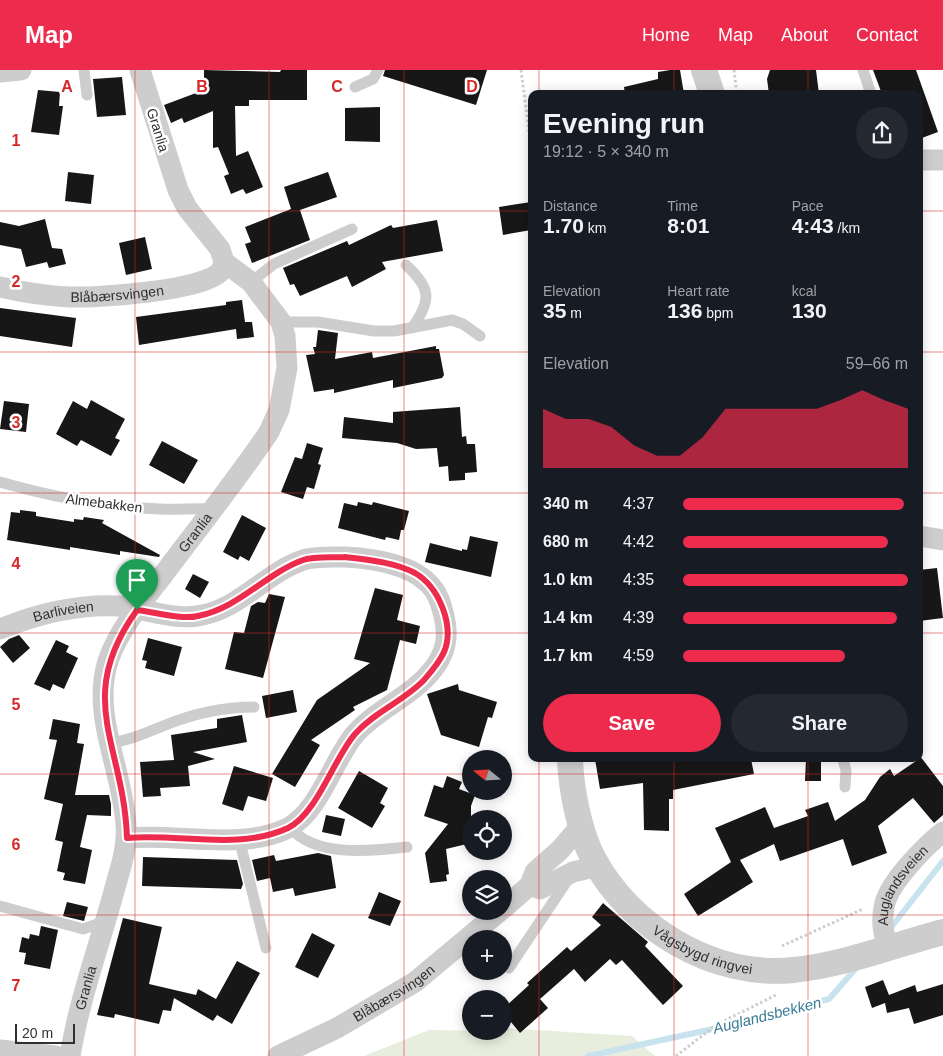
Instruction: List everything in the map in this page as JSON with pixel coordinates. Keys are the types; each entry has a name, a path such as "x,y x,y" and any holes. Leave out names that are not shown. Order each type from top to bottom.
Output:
{"street":[{"path":"0,72 21,70"},
{"name":"Granlia","path":"70,1056 76,1019 106,920 127,838 122,788 103,705 104,681 108,661 117,642 137,610 269,432 279,410 287,368 285,336 281,322 251,282 224,262 220,249 187,208 178,190 140,70"},
{"path":"704,70 711,90"},
{"path":"923,160 943,160"},
{"name":"Blåbærsvingen","path":"0,287 46,295 97,297 192,284 208,279 220,272 224,262"},
{"path":"923,537 943,540"},
{"name":"Barliveien","path":"0,629 24,619 56,611 118,606 196,617 213,612 305,559 345,557 370,561 414,573 429,583 440,599 447,638 444,652 422,682 357,732 304,814 290,827 271,834 239,838 127,838"},
{"name":"Vågsbygd ringvei","path":"570,762 572,785 582,824 588,846 598,866 635,911 687,950 736,967 755,970 793,970 890,949 943,932"},
{"path":"512,901 530,885 536,872 560,850 582,824"},
{"name":"Auglandsveien","path":"890,949 885,939 883,919 885,902 915,860 943,832"},
{"path":"530,885 540,889 573,872 598,866"},
{"name":"Blåbærsvingen","path":"278,1056 337,1028 415,982 489,920"},
{"path":"0,1050 56,1056"}],"lane":[{"path":"84,70 87,95"},
{"path":"355,87 373,79 378,70"},
{"path":"863,70 870,90"},
{"path":"251,282 274,264 352,229"},
{"path":"406,265 422,281 426,294 425,307 412,328"},
{"path":"281,322 333,323 374,331 412,328 452,320 463,324 480,336"},
{"name":"Almebakken","path":"0,482 41,494 82,501 161,509 211,509"},
{"path":"111,742 136,738 163,726 210,710 254,707"},
{"path":"843,762 846,771 845,787"},
{"path":"290,827 305,839 320,846 341,850 375,851 407,847"},
{"path":"239,838 266,948"},
{"path":"512,964 573,872"},
{"path":"0,906 84,929 106,920"}],"path":[{"path":"521,70 528,123"},
{"path":"734,70 737,90"},
{"path":"780,947 840,921 890,894"},
{"path":"676,1056 716,1024 748,1010 789,986 793,970"}],"green space":[{"path":"512,1028 632,1036 655,1056 364,1056 429,1030 462,1030 462,1040 512,1040"}],"building":[{"path":"204,70 280,72 281,70 307,70 307,100 249,100 249,106 235,106 236,156 248,151 263,187 246,194 243,189 231,194 224,176 229,174 218,147 213,148 213,111 184,123 182,118 171,123 164,105 204,90"},
{"path":"385,70 487,70 476,105 383,76"},
{"path":"680,70 683,90 624,90 624,87 658,79 658,72"},
{"path":"770,70 816,70 818,90 768,90 767,79"},
{"path":"873,70 916,70 938,132 923,138 923,90 880,90"},
{"path":"122,77 126,115 97,117 93,79"},
{"path":"38,90 60,92 59,106 63,106 59,135 31,132"},
{"path":"380,107 380,142 345,141 345,108"},
{"path":"68,172 94,175 91,204 65,201"},
{"path":"328,172 337,197 300,210 310,240 252,263 245,244 251,242 245,227 291,209 284,187"},
{"path":"528,202 528,231 503,235 499,207"},
{"path":"45,219 52,248 62,249 66,264 49,268 47,262 26,267 21,249 0,245 0,222 19,226"},
{"path":"437,220 443,251 382,262 386,269 352,287 347,276 300,296 294,284 290,285 283,268 347,241 349,245 391,225 393,228"},
{"path":"145,237 152,269 126,275 119,243"},
{"path":"242,300 245,322 252,322 254,337 237,339 236,329 139,345 136,317 226,305 226,302"},
{"path":"0,308 76,318 72,347 0,336"},
{"path":"318,330 338,333 335,359 372,352 373,358 436,346 436,349 439,349 444,375 442,378 393,388 393,380 334,393 334,389 314,392 306,355 315,354 313,347 316,347"},
{"path":"91,400 125,419 115,438 120,440 111,456 81,440 77,446 56,434 73,401 87,409"},
{"path":"4,401 29,404 26,432 0,429"},
{"path":"460,407 462,437 466,436 467,444 475,444 477,472 465,473 465,480 449,481 448,466 439,467 437,448 416,449 397,443 342,438 344,417 393,423 393,412"},
{"path":"162,441 198,460 184,484 149,465"},
{"path":"307,443 323,448 318,464 321,465 314,489 307,487 303,499 281,492 295,457 302,459"},
{"path":"358,502 372,505 373,502 409,511 399,540 386,537 385,540 338,528 344,503 357,506"},
{"path":"20,510 36,512 36,516 74,522 74,519 83,520 84,517 104,520 102,523 160,555 159,557 120,551 120,555 70,547 70,550 7,540 11,512 20,513"},
{"path":"242,515 266,528 249,561 240,556 238,560 223,552"},
{"path":"470,536 498,542 491,577 425,562 430,543 462,551 462,549 467,550"},
{"path":"937,568 943,618 923,620 923,570"},
{"path":"193,574 209,582 200,598 185,589"},
{"path":"375,588 403,595 397,620 420,626 416,644 400,640 387,690 353,707 355,710 311,740 320,745 295,787 272,774 317,700 370,663 354,659"},
{"path":"269,594 285,597 263,678 225,669 234,632 244,633 251,606 258,602 265,603"},
{"path":"19,635 30,648 13,663 0,647 9,639"},
{"path":"148,638 182,647 174,676 145,668 147,661 142,660"},
{"path":"56,640 69,646 66,652 78,658 64,689 53,684 50,691 34,684"},
{"path":"458,684 459,690 497,702 492,718 488,717 479,747 441,735 427,694"},
{"path":"293,690 297,712 266,718 262,696"},
{"path":"242,715 247,742 193,752 215,759 188,766 190,786 160,788 161,796 143,797 140,762 174,760 171,735 217,728 217,719"},
{"path":"53,719 80,724 77,743 84,744 75,795 109,795 111,804 111,816 87,815 80,847 92,850 85,884 63,880 65,873 57,871 63,842 55,840 63,804 44,799 57,740 49,739"},
{"path":"923,760 943,786 943,815 934,823 913,798 878,826 887,853 852,866 843,839 780,861 774,844 740,860 753,882 698,916 684,894 731,862 715,828 765,807 774,828 808,816 805,810 828,802 835,821 865,800 880,777 890,769 894,776 915,762 923,762"},
{"path":"596,762 752,762 754,774 673,790 673,799 669,799 669,831 644,830 643,783 600,789"},
{"path":"806,762 821,762 821,781 805,781"},
{"path":"234,766 273,778 266,801 248,796 243,811 222,804"},
{"path":"359,771 388,788 380,803 385,806 372,828 338,808"},
{"path":"447,776 462,782 459,789 462,790 462,800 473,800 471,810 462,810 462,845 446,849 449,874 446,875 447,881 430,883 425,853 448,824 424,816 434,785 443,788"},
{"path":"326,815 345,819 341,836 322,832"},
{"path":"318,853 331,856 336,888 295,896 293,888 273,892 270,878 257,881 252,860 274,855 276,861"},
{"path":"143,857 237,860 243,884 241,889 142,886"},
{"path":"379,892 401,901 390,926 368,918"},
{"path":"67,902 88,907 84,921 63,916"},
{"path":"603,903 648,942 645,946 683,986 663,1005 622,960 616,965 610,959 585,982 574,969 540,999 548,1008 520,1033 512,1023 512,1001 529,985 527,983 567,947 571,951 601,925 592,917"},
{"path":"123,918 162,927 149,984 196,995 198,989 216,999 237,961 260,973 232,1024 217,1015 213,1021 174,998 171,1011 163,1010 159,1024 115,1014 114,1018 97,1015"},
{"path":"41,926 58,930 50,969 24,964 26,953 19,952 22,937 29,939 30,934 39,936"},
{"path":"312,933 335,945 318,978 295,967"},
{"path":"883,980 889,995 915,985 917,992 943,984 943,1015 914,1024 909,1008 887,1013 885,1003 872,1008 865,987"}],"waterway":[{"name":"Auglandsbekken","path":"889,930 943,861"},
{"name":"Auglandsbekken","path":"588,1056 713,1029 829,999 858,966"}],"route":[{"path":"345,557 393,565 414,573 429,583 440,599 447,638 444,652 434,668 408,694 357,732 346,746 328,779 304,814 290,827 271,834 224,840 144,836 127,838 122,788 106,727 103,705 104,681 108,661 128,622 137,610 196,617 231,604 250,593 266,580 305,559 345,557"}]}
